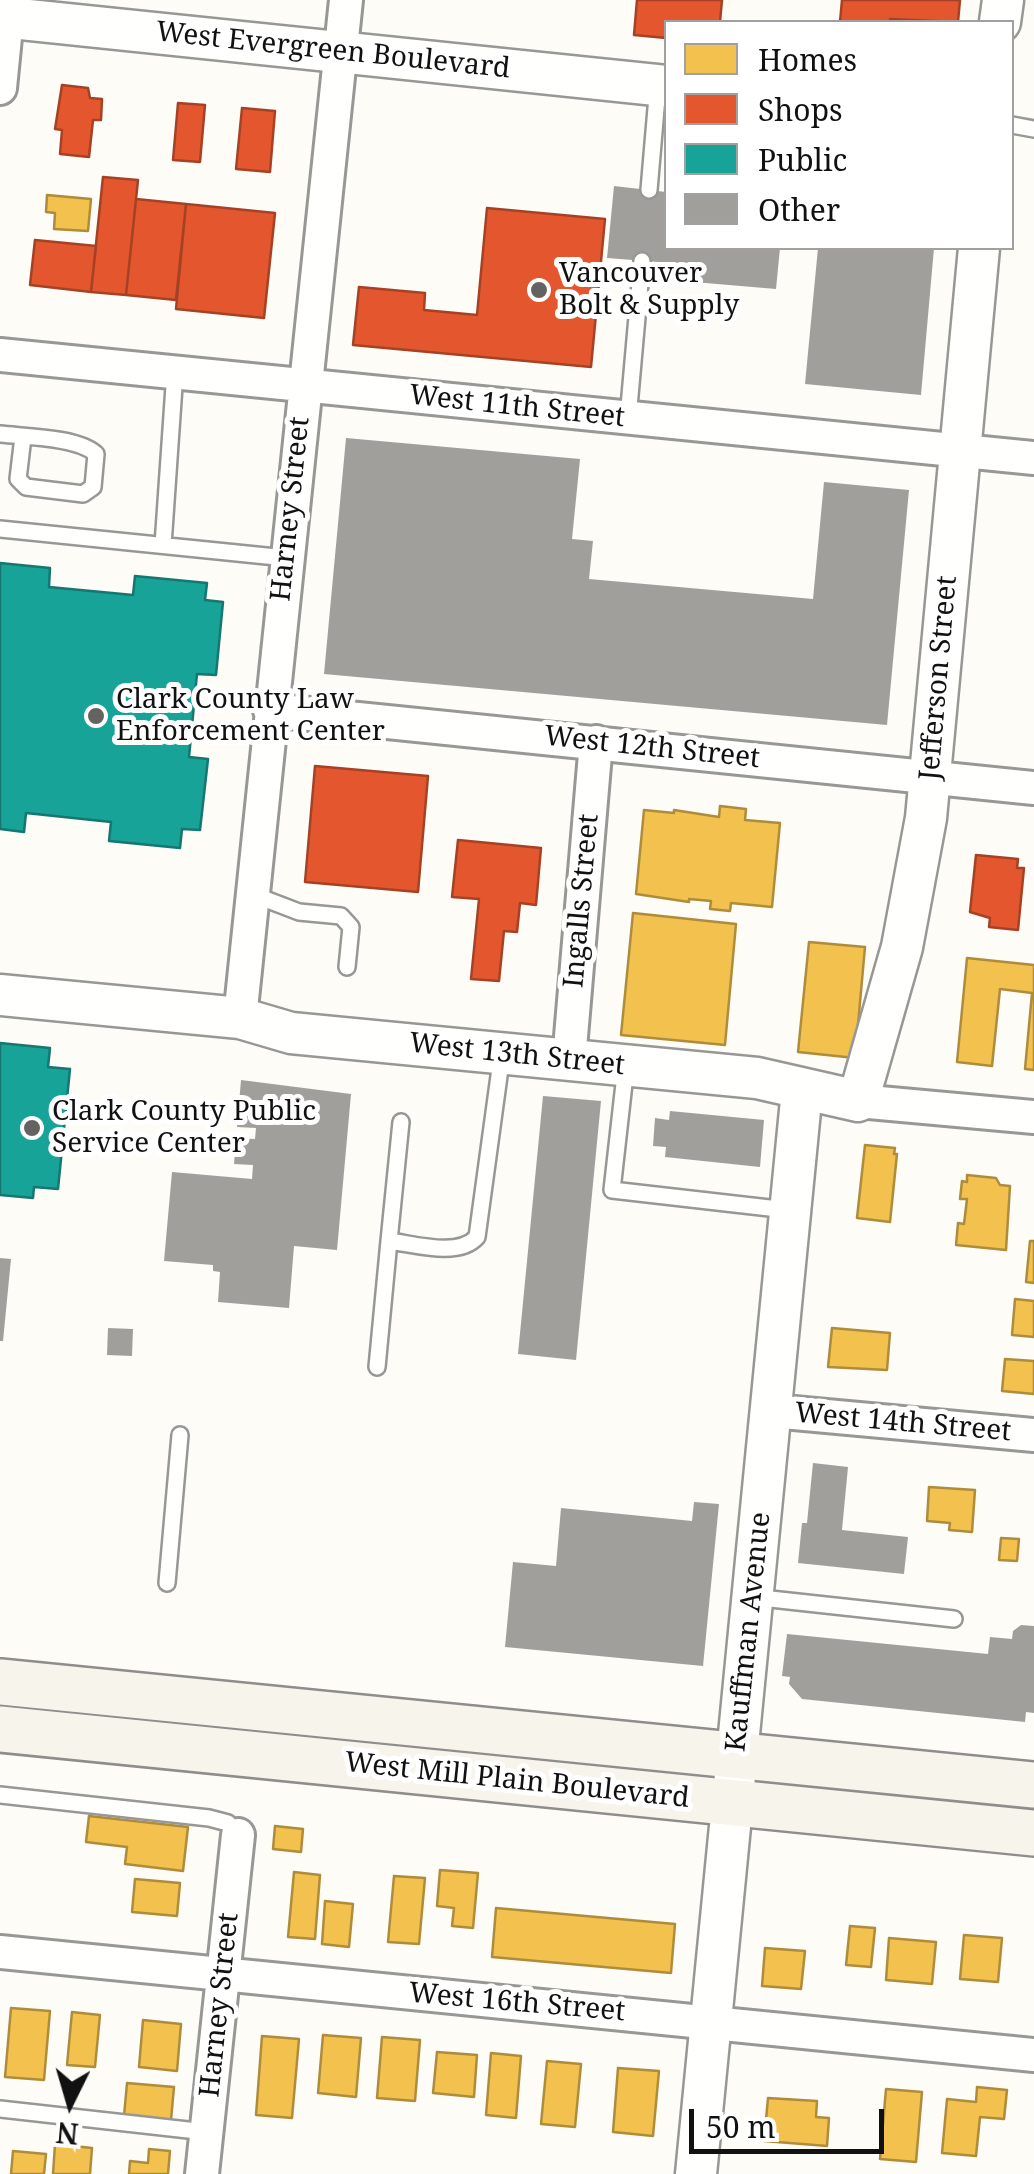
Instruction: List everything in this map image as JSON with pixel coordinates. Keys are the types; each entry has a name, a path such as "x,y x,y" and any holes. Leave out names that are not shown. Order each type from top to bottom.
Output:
{"main road":[{"name":"West Mill Plain Boulevard","path":"0,1682 1034,1786"},
{"name":"West Mill Plain Boulevard","path":"0,1728 1034,1832"}],"street":[{"name":"Harney Street","path":"240,1018 346,0"},
{"name":"West Evergreen Boulevard","path":"3,17 662,85"},
{"path":"0,88 3,17"},
{"name":"Jefferson Street","path":"858,1101 902,947 926,818 979,250"},
{"name":"West 11th Street","path":"0,355 1034,458"},
{"name":"West 12th Street","path":"270,710 1034,788"},
{"name":"Ingalls Street","path":"569,1060 596,742"},
{"name":"West 13th Street","path":"0,995 240,1018 291,1034 757,1078 858,1101 1034,1116"},
{"name":"Kauffman Avenue","path":"696,2174 802,1090"},
{"name":"West 14th Street","path":"772,1410 1034,1435"},
{"name":"Harney Street","path":"202,2174 238,1835"},
{"name":"West 16th Street","path":"0,1952 1034,2056"}],"lane":[{"path":"649,190 662,85"},
{"path":"628,418 642,261"},
{"path":"163,545 175,372"},
{"path":"0,434 23,436 87,445 96,454 93,487 83,494 26,488 18,479 23,436"},
{"path":"0,529 286,558"},
{"path":"252,894 299,912 341,916 351,927 348,968"},
{"path":"389,1241 450,1248 470,1245 477,1237 502,1054"},
{"path":"626,1066 612,1190 791,1210"},
{"path":"377,1367 400,1122"},
{"path":"167,1583 180,1435"},
{"path":"752,1597 954,1619"},
{"path":"0,1795 209,1818 228,1823 238,1835"},
{"path":"0,2110 206,2132"}],"building: Homes":[{"path":"47,195 91,199 88,231 54,229 55,213 46,212"},
{"path":"720,806 746,809 745,820 780,823 772,907 731,903 730,911 710,909 711,901 689,902 636,894 644,810 719,817"},
{"path":"633,913 736,924 725,1045 621,1035"},
{"path":"809,942 865,947 855,1058 798,1052"},
{"path":"967,958 1034,965 1034,1070 1025,1069 1032,993 1000,989 992,1066 957,1062"},
{"path":"865,1145 895,1148 897,1154 890,1222 857,1218"},
{"path":"967,1175 996,1178 1000,1185 1010,1186 1006,1250 956,1245 958,1223 964,1224 967,1199 960,1199 962,1181 967,1182"},
{"path":"1030,1241 1034,1241 1034,1283 1026,1282"},
{"path":"1015,1299 1034,1301 1034,1337 1012,1335"},
{"path":"832,1328 890,1333 887,1370 828,1367"},
{"path":"1005,1359 1034,1361 1034,1394 1002,1391"},
{"path":"929,1487 975,1490 972,1532 949,1530 950,1523 927,1521"},
{"path":"1001,1538 1019,1539 1017,1561 999,1560"},
{"path":"89,1816 188,1827 183,1871 125,1864 127,1847 86,1842"},
{"path":"275,1826 303,1829 301,1852 273,1849"},
{"path":"440,1870 478,1873 473,1928 452,1926 454,1908 437,1906"},
{"path":"294,1872 320,1875 315,1939 288,1937"},
{"path":"394,1876 425,1878 419,1944 388,1942"},
{"path":"135,1879 180,1883 177,1916 132,1912"},
{"path":"325,1901 353,1904 349,1947 322,1944"},
{"path":"496,1908 675,1924 671,1973 492,1957"},
{"path":"850,1926 875,1928 871,1967 846,1965"},
{"path":"964,1935 1002,1938 998,1982 960,1979"},
{"path":"889,1938 936,1942 932,1984 886,1980"},
{"path":"765,1948 805,1951 801,1989 762,1986"},
{"path":"11,2008 50,2011 44,2080 5,2077"},
{"path":"72,2012 100,2015 95,2067 67,2065"},
{"path":"143,2020 181,2024 177,2071 139,2067"},
{"path":"323,2035 361,2038 356,2097 318,2093"},
{"path":"262,2036 299,2039 292,2118 256,2115"},
{"path":"382,2037 420,2040 415,2101 377,2098"},
{"path":"437,2052 477,2055 474,2097 433,2093"},
{"path":"491,2053 521,2056 516,2118 486,2115"},
{"path":"547,2061 581,2064 575,2127 541,2124"},
{"path":"618,2068 659,2071 653,2136 613,2132"},
{"path":"127,2083 174,2087 171,2120 124,2116"},
{"path":"977,2087 1007,2090 1004,2119 980,2117 976,2156 942,2153 947,2099 976,2102"},
{"path":"886,2089 922,2092 916,2162 880,2159"},
{"path":"768,2098 817,2101 816,2117 829,2118 827,2146 764,2141"},
{"path":"55,2144 92,2148 90,2174 53,2174"},
{"path":"149,2149 170,2151 168,2174 129,2174 130,2161 148,2163"},
{"path":"13,2151 46,2154 44,2174 11,2174"}],"building: Shops":[{"path":"637,0 722,0 720,20 664,20 664,38 634,35"},
{"path":"842,0 960,0 958,20 840,20"},
{"path":"62,85 88,88 90,98 102,99 101,120 93,120 89,157 60,154 62,130 55,129"},
{"path":"178,103 205,105 200,162 173,160"},
{"path":"242,108 275,111 270,172 236,169"},
{"path":"103,177 138,180 126,295 91,292"},
{"path":"136,199 186,204 176,300 126,295"},
{"path":"186,204 275,213 264,318 176,309"},
{"name":"Vancouver Bolt & Supply","path":"487,208 605,219 591,367 353,345 359,287 425,293 424,310 477,315"},
{"path":"35,240 96,246 91,292 30,285"},
{"path":"315,766 428,776 418,892 305,882"},
{"path":"458,840 541,848 536,905 520,903 517,932 504,931 499,981 471,979 479,899 452,897"},
{"path":"976,855 1018,859 1017,868 1024,868 1018,930 989,927 990,918 970,912"}],"building: Public":[{"name":"Clark County Law Enforcement Center","path":"0,563 50,568 49,587 133,595 135,576 207,583 205,600 223,602 216,675 197,674 189,757 208,759 200,830 182,829 180,848 109,841 111,822 26,813 24,832 0,829"},
{"name":"Clark County Public Service Center","path":"0,1043 50,1048 48,1067 70,1069 58,1189 34,1187 33,1198 0,1195"}],"building: Other":[{"path":"614,186 664,192 664,250 780,250 776,289 670,280 671,263 607,258"},
{"path":"818,250 934,250 921,395 805,384"},
{"path":"346,438 580,459 572,539 593,541 589,579 813,599 824,482 909,490 887,725 324,674"},
{"path":"241,1080 351,1094 337,1250 294,1246 289,1308 218,1302 220,1272 213,1271 213,1265 164,1261 172,1172 252,1179 253,1165 234,1164 236,1138 255,1139 256,1128 237,1127"},
{"path":"543,1096 601,1101 576,1360 518,1354"},
{"path":"670,1111 764,1120 760,1167 665,1157 666,1147 653,1146 655,1118 669,1120"},
{"path":"0,1258 11,1259 3,1341 0,1341"},
{"path":"108,1328 133,1329 132,1356 107,1355"},
{"path":"813,1463 848,1467 842,1530 908,1537 904,1574 798,1563"},
{"path":"694,1502 719,1504 703,1666 505,1647 513,1562 556,1566 561,1508 692,1521"},
{"path":"1021,1625 1034,1626 1034,1713 1026,1712 1025,1722 802,1699 789,1684 790,1677 782,1676 787,1634 988,1654 990,1637 1012,1639 1013,1631"}],"place":[{"name":"Vancouver Bolt & Supply","path":"539,290"},
{"name":"Clark County Law Enforcement Center","path":"96,716"},
{"name":"Clark County Public Service Center","path":"32,1128"}]}
